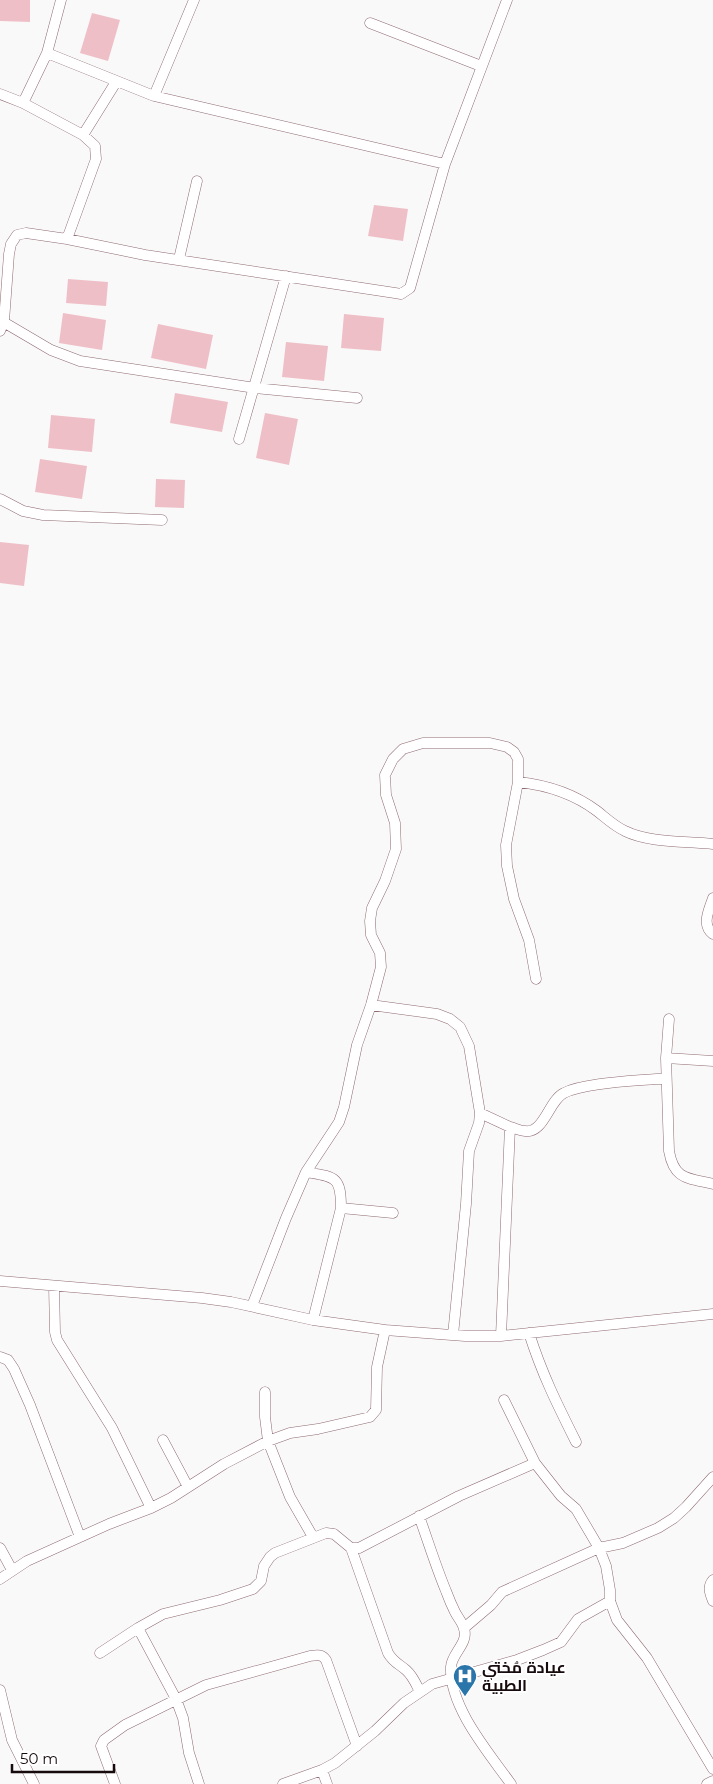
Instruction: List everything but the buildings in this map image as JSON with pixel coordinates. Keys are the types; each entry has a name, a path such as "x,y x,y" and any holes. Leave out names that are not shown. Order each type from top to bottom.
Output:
{"street":[{"path":"23,103 46,53 62,0"},
{"path":"154,96 194,0"},
{"path":"357,398 254,388 80,361 51,350 1,324 11,244 17,235 26,233 67,239 126,252 395,293 406,292 410,288 445,164 506,0"},
{"path":"370,23 481,66"},
{"path":"46,53 154,96 445,164"},
{"path":"83,135 116,82"},
{"path":"0,94 23,103 83,135 91,140 95,146 96,159 67,239"},
{"path":"179,259 197,181"},
{"path":"239,439 286,276"},
{"path":"0,500 23,510 43,515 162,520"},
{"path":"252,1306 306,1172 339,1122 344,1107 357,1045 371,1005 381,967 380,953 371,934 372,908 385,881 396,849 395,823 386,794 385,775 393,759 404,749 423,743 490,743 507,747 514,752 518,759 518,782 506,846 507,866 514,899 529,940 536,979"},
{"path":"518,782 540,784 580,799 626,832 642,837 713,844"},
{"path":"713,898 706,924 708,930 713,934"},
{"path":"371,1005 437,1014 450,1019 460,1027 469,1046 480,1113 479,1123 469,1151 466,1204 452,1335"},
{"path":"669,1019 666,1078 671,1163 684,1178 713,1184"},
{"path":"666,1058 713,1061"},
{"path":"480,1113 526,1132 537,1128 558,1096 571,1090 598,1085 666,1078"},
{"path":"501,1336 510,1127"},
{"path":"306,1172 330,1176 341,1190 341,1208 313,1320"},
{"path":"341,1208 393,1213"},
{"path":"0,1281 202,1298 252,1306 313,1320 386,1330 452,1335 501,1336 713,1314"},
{"path":"54,1286 55,1332 57,1340 112,1428 151,1508"},
{"path":"0,1579 27,1561 151,1508 224,1464 268,1441 290,1433 318,1429 370,1417 376,1410 377,1367 386,1330"},
{"path":"529,1333 540,1368 551,1394 576,1442"},
{"path":"0,1357 8,1360 14,1369 30,1405 80,1537"},
{"path":"265,1392 265,1417 268,1441 290,1497 313,1537"},
{"path":"504,1400 535,1463 561,1496 576,1509 599,1548 606,1566 610,1601 617,1620 647,1658 713,1769"},
{"path":"163,1440 188,1487"},
{"path":"352,1548 359,1548 459,1496 535,1463"},
{"path":"464,1628 491,1605 502,1592 599,1548 623,1543 658,1528 674,1518 686,1507 713,1476"},
{"path":"419,1516 446,1592 464,1628 464,1640 453,1658 450,1678 482,1748 511,1784"},
{"path":"100,1653 163,1614 220,1600 253,1589 261,1581 264,1566 275,1553 326,1533 334,1534 352,1548 388,1652 392,1659 413,1678 420,1692"},
{"path":"0,1548 12,1570"},
{"path":"713,1580 709,1589 713,1601"},
{"path":"283,1784 322,1770 357,1746 404,1704 432,1684 517,1660 543,1650 565,1638 578,1619 610,1601"},
{"path":"138,1628 176,1699 183,1718 189,1752 199,1784"},
{"path":"115,1784 101,1751 101,1746 104,1740 125,1724 206,1685 318,1655 323,1656 326,1660 357,1746"},
{"path":"0,1690 12,1740 34,1784"},
{"path":"322,1770 327,1784"},
{"path":"707,1784 713,1781"}],"place":[{"name":"عيادة مُختي الطبية","path":"465,1697"}]}
